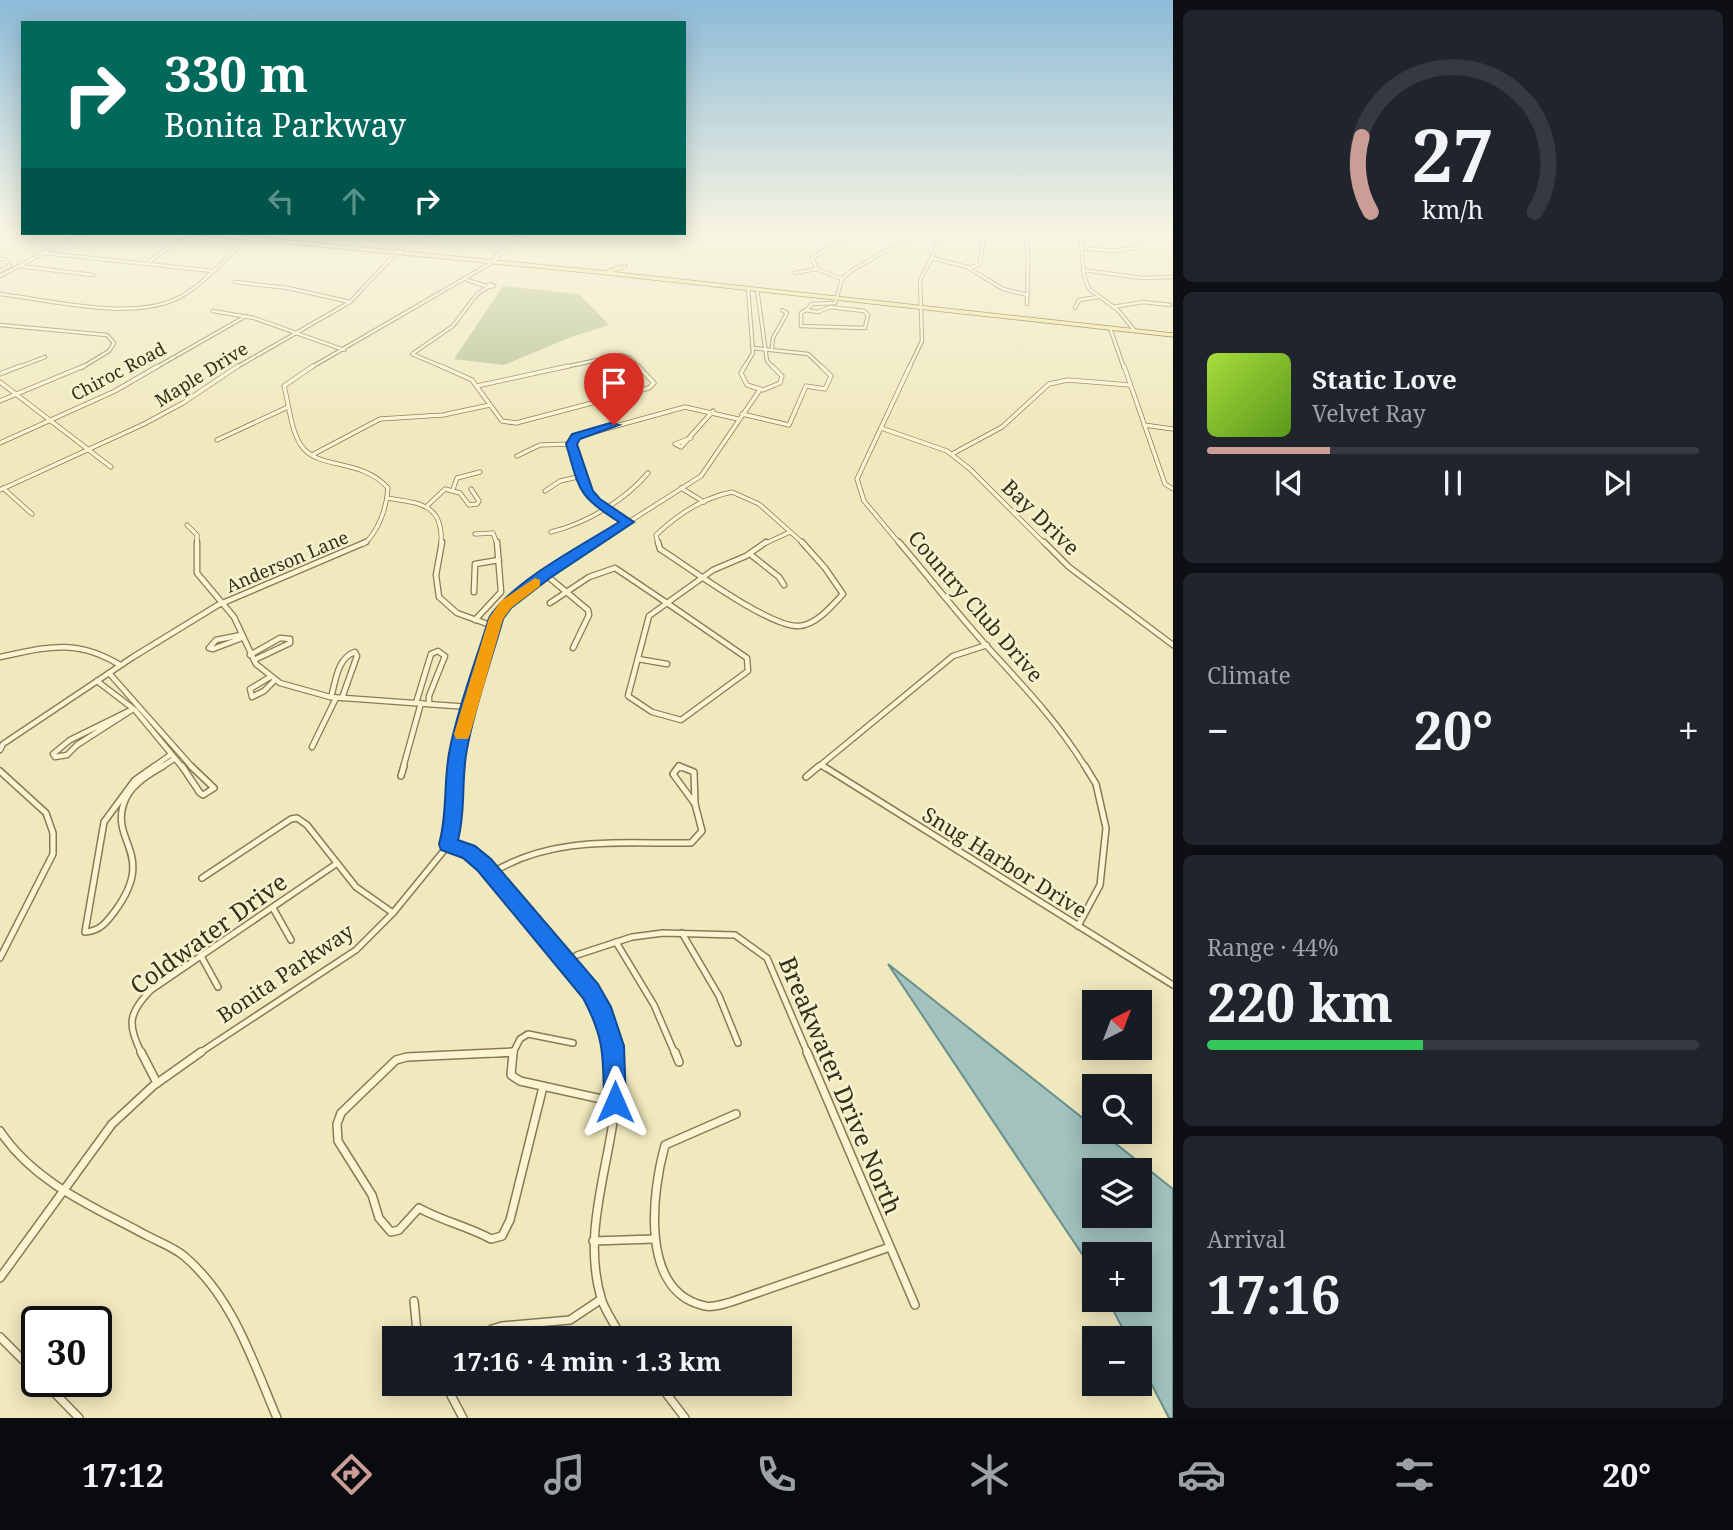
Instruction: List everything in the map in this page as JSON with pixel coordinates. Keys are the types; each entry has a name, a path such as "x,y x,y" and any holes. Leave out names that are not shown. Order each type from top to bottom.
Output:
{"main road":[{"path":"820,296 1173,335"}],"street":[{"path":"24,296 144,307 181,296"},
{"path":"324,296 350,302"},
{"name":"Maple Drive","path":"1,489 180,404 355,296"},
{"path":"438,296 284,386 298,440 305,451 348,464 380,478 388,488 387,498 427,506 437,515 444,538 435,574 436,593 445,606 493,626"},
{"path":"475,296 453,327 412,353 417,359 466,377 477,386 502,421 516,423 649,388 654,383 631,358 621,355 477,386"},
{"path":"749,296 753,348 751,359 741,373 743,381 759,391 773,389 780,383 782,376 767,361 757,296"},
{"name":"Country Club Drive","path":"921,296 922,341 865,457 857,479 864,501 1046,712 1068,739 1096,784 1106,828 1100,885 1078,926"},
{"path":"1027,304 1028,296"},
{"path":"1075,308 1083,298 1098,297 1125,316 1135,331"},
{"path":"806,310 818,312 830,307 864,311 868,315 865,328 840,326 818,329 799,324 801,313 812,304 835,303 837,298"},
{"path":"1113,307 1143,302 1170,305"},
{"path":"772,348 773,338 787,313 782,310"},
{"path":"212,311 246,316 344,350"},
{"name":"Chiroc Road","path":"0,443 115,391 246,316"},
{"path":"0,326 107,335 114,343 111,350 92,361 0,401"},
{"path":"1110,328 1144,425 1170,488"},
{"path":"571,444 576,437 678,408 697,408 789,425 797,413 797,405 806,386 825,389 831,376 808,354 753,348"},
{"path":"0,374 45,357"},
{"path":"952,454 1002,427 1049,384 1073,380 1130,385"},
{"path":"0,382 111,467"},
{"path":"615,1326 600,1300 592,1268 593,1241 615,1102 614,1046 591,991 469,852 448,844 452,828 454,776 469,707 493,626 506,605 545,575 701,476 759,391"},
{"path":"311,455 380,419 448,414 490,405"},
{"path":"217,440 288,407"},
{"path":"691,438 713,411"},
{"path":"1144,425 1173,429"},
{"name":"Bay Drive","path":"881,429 920,440 952,454 1069,567 1173,645"},
{"path":"517,456 540,445 571,444"},
{"path":"571,444 587,492 603,507 628,522"},
{"path":"453,489 457,478 480,472"},
{"path":"551,532 565,530 603,507 642,481 648,473"},
{"path":"545,491 560,481 582,477"},
{"path":"681,488 704,502"},
{"path":"1,489 32,514"},
{"path":"427,506 441,490 453,489 460,492 472,506 479,501 471,489"},
{"path":"723,493 746,494 790,531 832,575 842,594 825,612 798,626 785,625 761,613 660,549 656,535 665,526 723,493"},
{"name":"Anderson Lane","path":"0,750 3,744 120,665 225,602 314,562 340,555 364,544 370,539 387,498"},
{"path":"187,525 197,535 195,569 199,576 225,602 252,658 285,687 342,698 469,707"},
{"path":"550,603 589,577 615,568 669,601 741,652 750,665 748,671 681,720 669,718 636,704 628,696 649,616 669,601 713,570 750,554 769,540 790,531"},
{"path":"475,534 495,534 501,592 475,620"},
{"path":"750,554 779,577 784,585"},
{"path":"474,592 475,564 499,560"},
{"path":"545,575 581,601 588,610 589,615 573,648"},
{"path":"242,636 213,649 209,648 216,640 242,636"},
{"path":"280,638 290,639 290,643 285,647 252,658 280,638"},
{"path":"0,657 75,645 100,651 120,665"},
{"path":"806,777 953,656 986,645"},
{"path":"401,776 431,654 438,651 445,656 429,696 429,704"},
{"path":"312,747 333,697 343,658 355,652 357,656 342,698"},
{"path":"638,659 667,664"},
{"path":"97,681 117,692 133,709 190,776 198,793 204,795 214,788 190,765 109,673"},
{"path":"272,678 264,691 252,697 250,689 272,678"},
{"path":"133,709 76,745 66,755 55,757 54,754 70,740 133,709"},
{"path":"172,757 141,781 124,800 124,830 134,857 131,886 102,927 96,931 85,932 83,927 104,822 135,780 172,757"},
{"name":"Snug Harbor Drive","path":"821,765 1173,985"},
{"path":"490,874 512,858 555,846 691,843 702,831 695,804 694,772 679,766 673,774 675,779 695,804"},
{"path":"0,771 46,813 53,833 53,854 0,958"},
{"path":"202,878 291,819 297,818 307,825 356,887 393,913"},
{"name":"Bonita Parkway","path":"0,1278 112,1124 158,1083 226,1034 348,956 393,913 448,844"},
{"name":"Coldwater Drive","path":"158,1083 131,1029 130,1017 133,1008 151,990 336,864"},
{"path":"273,908 291,940"},
{"name":"Breakwater Drive North","path":"567,962 577,955 616,942 663,933 735,935 767,958 915,1305"},
{"path":"682,933 719,996 738,1043"},
{"path":"616,942 654,1005 679,1062"},
{"path":"201,956 218,987"},
{"path":"573,1043 528,1034 520,1039 513,1053 511,1075 520,1081 543,1087 615,1102"},
{"path":"513,1053 407,1057 396,1060 341,1113 337,1124 338,1141 372,1195 383,1224 391,1232 398,1230 419,1208 437,1219 466,1225 491,1239 502,1236 510,1220 543,1087"},
{"path":"736,1114 665,1145 661,1160 654,1239 660,1264 671,1285 688,1300 707,1307 731,1302 890,1247"},
{"path":"0,1131 16,1154 46,1180 184,1256 217,1295 236,1326 276,1418"},
{"path":"593,1241 654,1239"},
{"path":"502,1326 570,1320 600,1300"},
{"path":"414,1301 416,1326"},
{"path":"0,1337 21,1358"},
{"path":"451,1396 463,1418"},
{"path":"668,1396 685,1418"},
{"path":"59,1397 79,1418"}],"green space":[{"path":"496,296 581,296 609,325 571,337 504,365 454,359"}],"water":[{"path":"888,964 1082,1118 1082,1144 1116,1144 1134,1158 1082,1158 1082,1228 1152,1228 1152,1172 1173,1189 1173,1418 1169,1418 1152,1385 1152,1326 1121,1326 1114,1312 1152,1312 1152,1242 1082,1242 1082,1254"}],"slow traffic":[{"path":"462,734 496,618 506,605 535,583"}],"route":[{"path":"614,425 576,437 571,444 587,492 596,502 628,522 545,575 506,605 496,618 459,746 454,776 452,828 448,844 469,852 485,865 591,991 614,1046 615,1102"}]}
